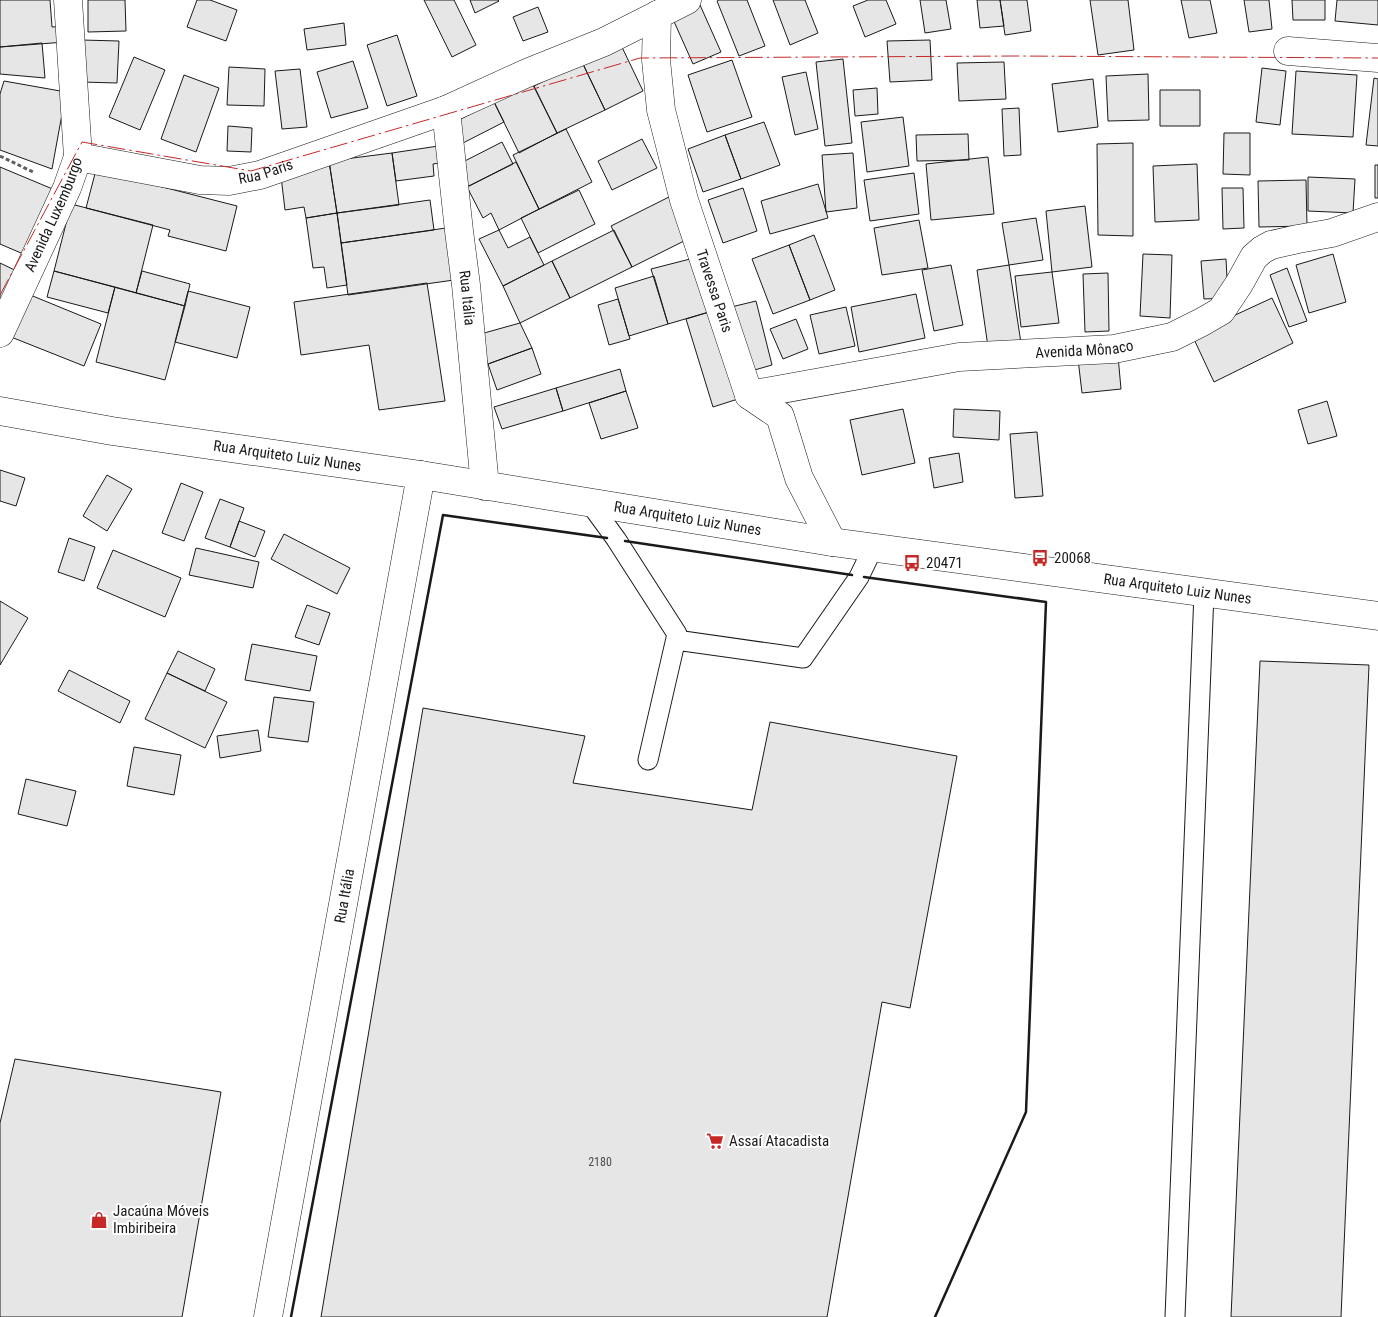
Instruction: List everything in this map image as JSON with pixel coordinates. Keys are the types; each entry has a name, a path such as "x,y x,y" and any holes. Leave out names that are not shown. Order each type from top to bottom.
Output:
{"street":[{"name":"Avenida Luxemburgo","path":"0,333 67,188 78,157 68,0"},
{"name":"Rua Paris","path":"78,157 200,180 229,181 260,175 446,110 527,73 604,42 687,0"},
{"name":"Travessa Paris","path":"657,15 656,60 661,110 684,200 749,395"},
{"path":"1288,52 1378,58"},
{"name":"Rua Itália","path":"446,110 466,285 485,486"},
{"name":"Avenida Mônaco","path":"749,395 959,357 1114,349 1172,337 1221,311 1254,257 1262,250 1271,245 1332,233 1378,217"},
{"path":"749,395 780,416 799,478 832,542"},
{"name":"Rua Arquiteto Luiz Nunes","path":"0,411 112,431 421,476 832,542 1378,616"},
{"name":"Rua Itália","path":"268,1317 421,476"}],"lane":[{"path":"589,502 616,539 677,634 648,760"},
{"path":"676,640 804,658 859,576 873,548"},
{"path":"1175,1317 1204,593"}],"building":[{"path":"0,0 50,0 52,27 64,26 65,42 0,47"},
{"path":"88,0 125,0 126,31 88,32"},
{"path":"197,0 210,0 237,10 226,41 187,27"},
{"path":"424,0 454,0 476,45 452,57"},
{"path":"470,0 498,0 499,1 475,13"},
{"path":"747,0 765,46 739,56 717,1"},
{"path":"773,0 805,0 818,33 790,45"},
{"path":"868,0 886,0 896,24 865,37 853,6"},
{"path":"920,0 946,0 951,29 925,33"},
{"path":"977,0 1000,0 1004,26 980,28"},
{"path":"1000,0 1027,0 1031,31 1005,35"},
{"path":"1090,0 1128,0 1134,50 1098,55"},
{"path":"1181,0 1210,0 1217,33 1189,38"},
{"path":"1244,0 1269,0 1272,29 1249,32"},
{"path":"1292,0 1325,0 1325,20 1293,20"},
{"path":"1337,0 1378,0 1378,25 1335,21"},
{"path":"700,5 721,52 693,64 672,17"},
{"path":"538,7 548,32 523,41 513,17"},
{"path":"344,23 346,45 307,50 304,29"},
{"path":"397,35 417,96 387,106 367,45"},
{"path":"82,40 119,41 117,83 81,82"},
{"path":"930,40 932,80 890,82 887,41"},
{"path":"42,43 45,78 0,74 0,47"},
{"path":"620,43 643,91 605,110 582,62"},
{"path":"134,57 165,70 140,130 109,117"},
{"path":"843,59 852,143 825,146 816,62"},
{"path":"732,60 752,117 707,132 688,75"},
{"path":"353,61 368,108 331,118 317,72"},
{"path":"582,62 605,110 557,133 534,86"},
{"path":"1004,62 1006,99 959,101 957,63"},
{"path":"229,67 265,69 264,106 227,105"},
{"path":"1262,68 1286,71 1280,125 1256,122"},
{"path":"300,69 307,127 282,129 275,71"},
{"path":"1296,71 1357,75 1353,137 1292,134"},
{"path":"806,72 818,129 795,135 782,77"},
{"path":"1148,74 1149,120 1108,121 1106,76"},
{"path":"184,75 219,88 196,152 161,139"},
{"path":"1374,78 1378,79 1378,146 1366,145"},
{"path":"1093,79 1098,127 1058,132 1052,84"},
{"path":"4,81 66,92 52,169 0,150 0,94"},
{"path":"532,83 557,133 519,153 494,102"},
{"path":"877,88 878,114 855,116 853,90"},
{"path":"1160,90 1200,90 1200,126 1160,126"},
{"path":"494,102 504,122 461,144 451,124"},
{"path":"1019,108 1021,155 1004,156 1002,109"},
{"path":"903,117 909,166 867,172 861,122"},
{"path":"764,122 780,165 741,179 725,135"},
{"path":"228,126 252,128 251,152 227,151"},
{"path":"566,129 592,182 539,209 513,155"},
{"path":"1224,133 1250,133 1250,175 1223,174"},
{"path":"968,134 969,160 917,161 916,135"},
{"path":"725,135 741,179 703,192 688,149"},
{"path":"642,139 657,168 612,190 598,161"},
{"path":"502,142 513,164 467,187 457,165"},
{"path":"1133,143 1133,236 1098,235 1097,144"},
{"path":"445,145 447,162 433,164 434,176 396,181 392,153"},
{"path":"392,153 399,205 337,213 329,161"},
{"path":"853,153 857,208 826,212 822,155"},
{"path":"988,157 994,214 931,220 926,164"},
{"path":"329,161 337,213 306,218 304,207 285,210 280,168"},
{"path":"516,162 539,209 499,230 491,213 483,218 467,187"},
{"path":"1197,164 1199,220 1155,222 1153,166"},
{"path":"1375,165 1378,165 1378,198 1375,198"},
{"path":"0,167 55,190 28,256 0,244"},
{"path":"96,170 237,206 226,251 168,236 170,230 86,208"},
{"path":"914,173 919,214 870,221 864,180"},
{"path":"1308,177 1355,179 1353,213 1308,211"},
{"path":"1306,180 1307,226 1259,227 1258,181"},
{"path":"818,184 828,218 770,234 761,201"},
{"path":"743,188 757,231 723,243 708,200"},
{"path":"1222,188 1243,188 1244,228 1223,229"},
{"path":"579,190 595,224 538,253 521,218"},
{"path":"669,197 690,238 632,267 611,226"},
{"path":"430,200 434,230 341,243 337,213"},
{"path":"71,204 153,225 136,293 54,271"},
{"path":"1085,206 1092,267 1052,272 1046,211"},
{"path":"337,213 347,285 327,288 324,267 313,268 306,218"},
{"path":"1036,218 1043,260 1009,265 1002,223"},
{"path":"919,220 928,268 882,275 874,228"},
{"path":"453,227 461,279 348,295 341,243"},
{"path":"499,230 508,248 530,237 544,265 503,286 479,239"},
{"path":"614,230 632,267 570,298 552,261"},
{"path":"814,235 835,290 810,300 789,245"},
{"path":"789,245 810,300 773,314 752,259"},
{"path":"1143,254 1172,255 1170,318 1140,316"},
{"path":"1333,254 1346,302 1309,313 1296,265"},
{"path":"694,258 709,312 668,324 651,269"},
{"path":"1226,259 1228,298 1204,299 1201,261"},
{"path":"552,261 570,298 520,323 503,286"},
{"path":"0,263 25,275 0,314"},
{"path":"951,265 963,325 934,331 922,270"},
{"path":"1009,265 1021,343 988,347 977,270"},
{"path":"1287,268 1307,321 1289,327 1270,275"},
{"path":"54,271 115,287 108,313 47,297"},
{"path":"142,271 190,284 185,306 136,293"},
{"path":"1052,272 1059,323 1021,327 1015,276"},
{"path":"1108,273 1109,331 1085,332 1083,274"},
{"path":"654,276 668,324 629,336 615,288"},
{"path":"427,283 445,401 379,410 369,345 301,355 294,302"},
{"path":"115,287 185,306 165,380 96,362"},
{"path":"188,291 250,307 237,358 175,342"},
{"path":"23,292 101,324 84,366 6,335"},
{"path":"916,294 925,338 859,352 851,307"},
{"path":"1272,298 1293,343 1214,382 1192,335"},
{"path":"618,299 630,339 609,345 598,305"},
{"path":"756,301 772,365 744,373 727,308"},
{"path":"846,307 855,346 819,354 810,315"},
{"path":"709,312 741,398 713,407 686,319"},
{"path":"796,319 808,349 783,359 770,329"},
{"path":"520,323 532,348 488,364 477,335"},
{"path":"532,348 541,374 497,390 488,364"},
{"path":"1118,356 1121,389 1082,393 1078,359"},
{"path":"620,369 626,391 563,411 556,388"},
{"path":"556,388 563,411 502,429 494,407"},
{"path":"626,391 638,428 601,439 589,403"},
{"path":"1327,401 1337,436 1308,444 1298,410"},
{"path":"903,409 915,463 862,475 850,420"},
{"path":"954,409 1000,411 999,440 953,437"},
{"path":"1037,432 1043,496 1015,498 1010,434"},
{"path":"959,453 963,482 934,488 929,458"},
{"path":"0,470 25,478 16,506 0,501"},
{"path":"107,475 132,489 107,531 83,516"},
{"path":"181,483 203,492 184,541 162,533"},
{"path":"220,499 244,508 230,547 205,538"},
{"path":"239,521 265,531 255,557 230,547"},
{"path":"284,534 350,568 337,594 271,559"},
{"path":"69,538 95,547 84,581 58,572"},
{"path":"196,548 259,562 253,588 189,575"},
{"path":"113,550 181,578 165,617 97,588"},
{"path":"0,601 28,618 0,665"},
{"path":"307,605 330,613 319,645 295,637"},
{"path":"252,644 317,656 310,691 245,680"},
{"path":"178,651 215,669 205,691 167,673"},
{"path":"1260,661 1369,665 1341,1317 1231,1317"},
{"path":"69,670 130,701 120,723 58,691"},
{"path":"167,673 227,702 205,748 145,719"},
{"path":"274,697 314,702 308,742 268,737"},
{"path":"423,708 585,736 573,783 752,810 770,722 957,756 910,1008 882,1002 827,1317 321,1317"},
{"path":"258,730 261,751 220,758 217,736"},
{"path":"134,747 181,755 174,795 127,786"},
{"path":"26,779 76,791 67,826 18,814"},
{"name":"Jacaúna Móveis Imbiribeira","path":"15,1059 221,1092 182,1317 0,1317 0,1123"}],"wall":[{"path":"291,1317 443,515 607,538"},
{"path":"625,541 852,575"},
{"path":"864,577 1046,602 1026,1112 935,1317"}],"power":[{"path":"0,295 82,142 251,171 640,58 1015,56 1378,58"}],"place":[{"name":"20068","path":"1040,558"},
{"name":"20471","path":"912,563"},
{"name":"Assaí Atacadista","path":"715,1141"},
{"name":"Jacaúna Móveis Imbiribeira","path":"99,1220"}]}
